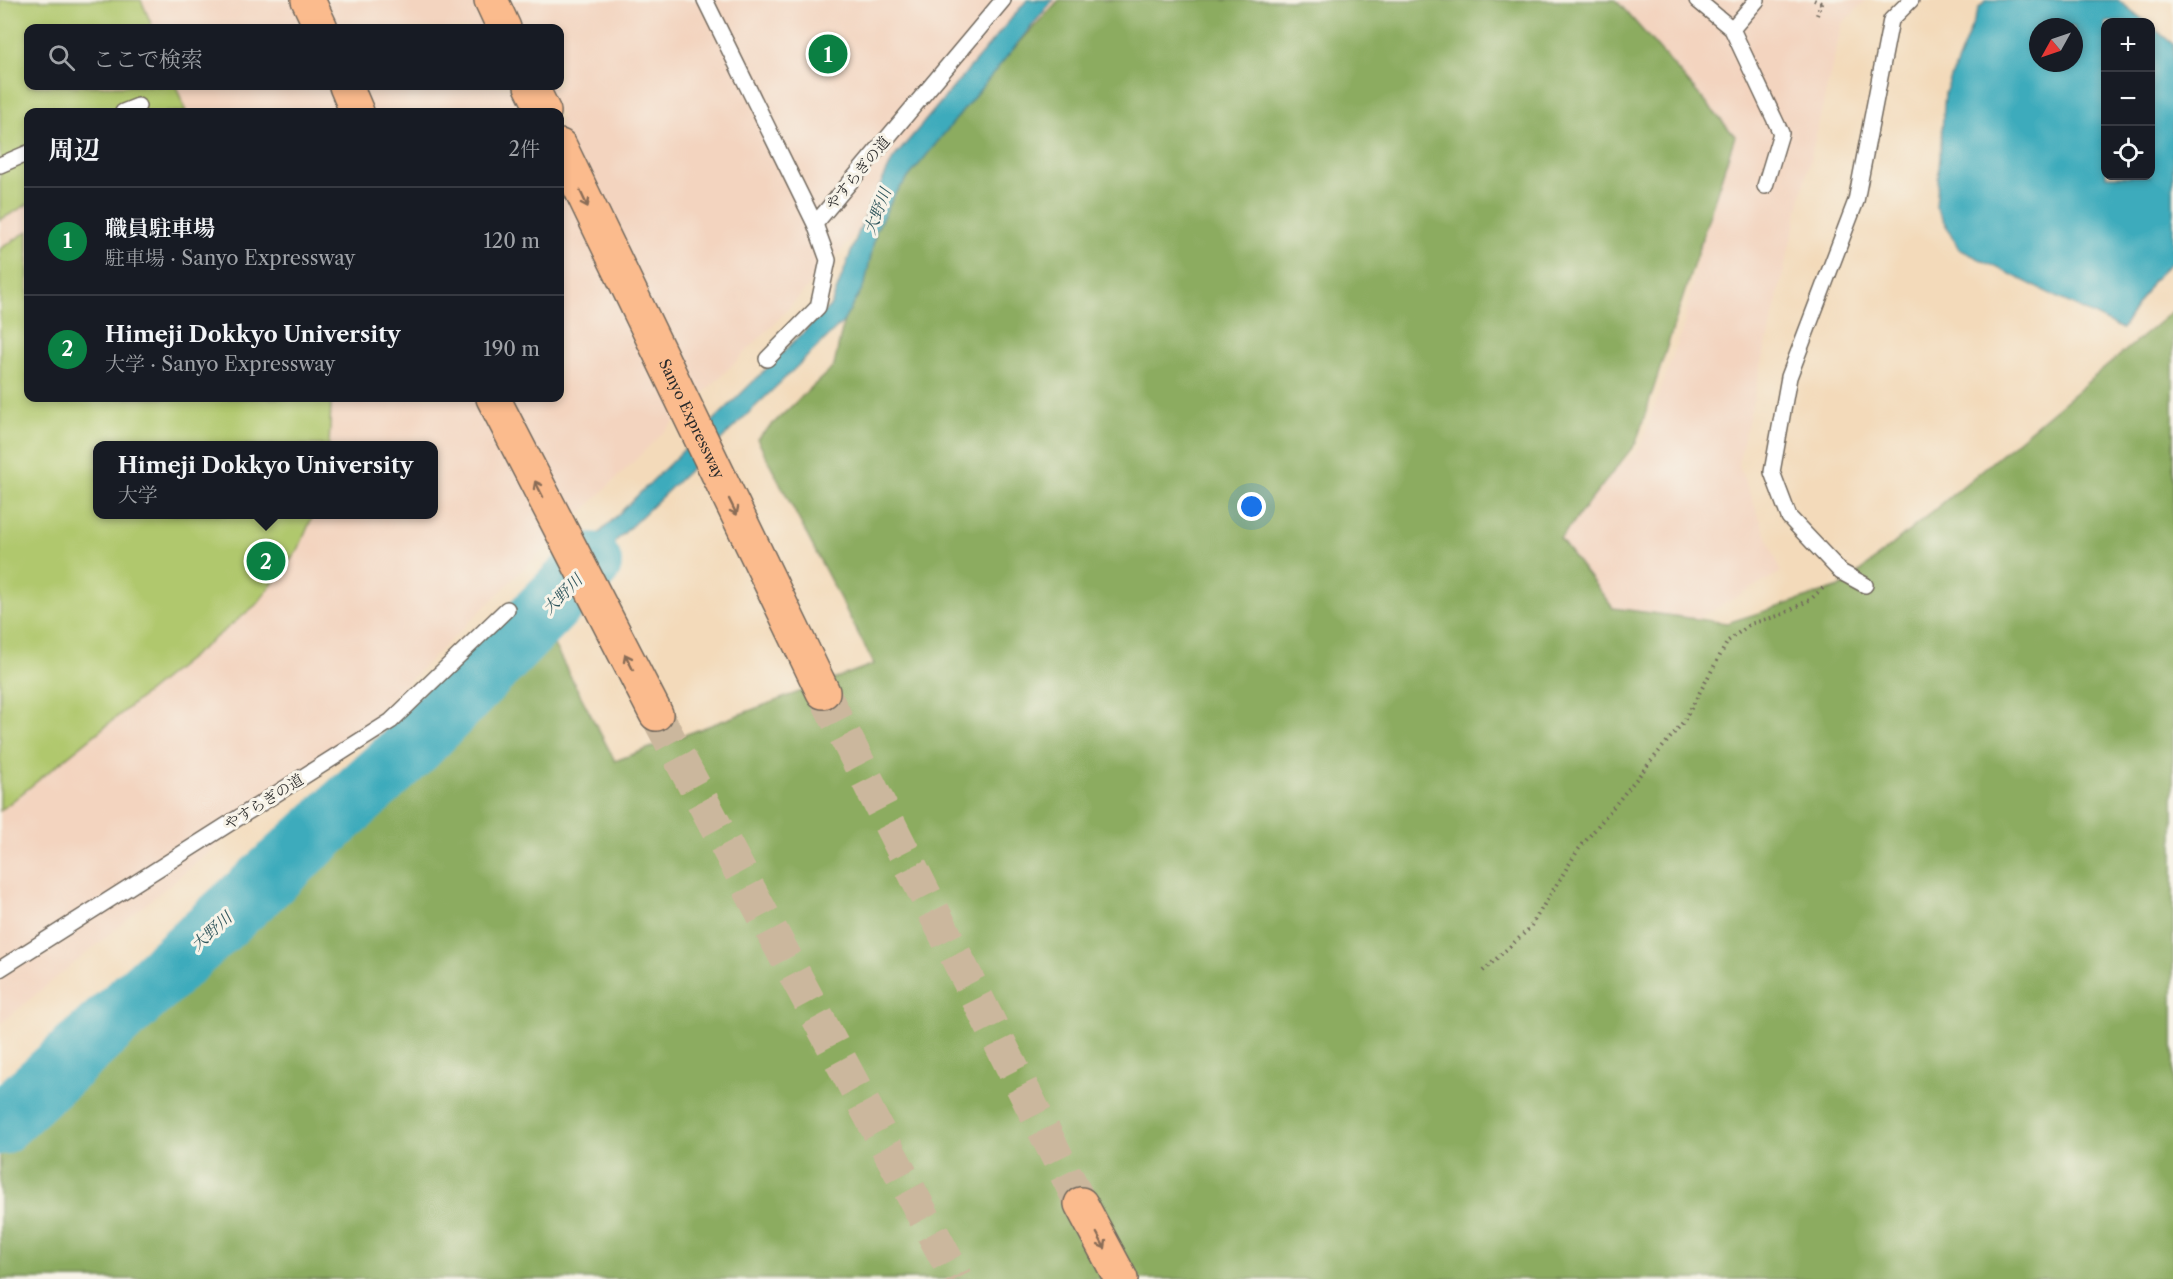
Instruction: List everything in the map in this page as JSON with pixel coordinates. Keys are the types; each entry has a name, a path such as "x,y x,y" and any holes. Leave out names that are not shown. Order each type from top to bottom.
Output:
{"highway":[{"path":"308,0 319,24"},
{"path":"491,0 502,24"},
{"path":"348,90 355,108"},
{"path":"533,90 542,108"},
{"name":"Sanyo Expressway","path":"564,154 823,692"},
{"path":"495,402 656,714"},
{"path":"1081,1204 1121,1279"}],"lane":[{"path":"705,0 815,224"},
{"name":"やすらぎの道","path":"767,358 818,307 828,260 815,224 1003,0"},
{"path":"1697,0 1732,29 1781,133 1765,186"},
{"path":"1732,29 1757,0"},
{"path":"1864,585 1842,572 1789,517 1772,472 1789,377 1856,201 1891,20 1911,0"},
{"path":"133,108 138,106"},
{"path":"0,165 24,155"},
{"name":"やすらぎの道","path":"0,969 392,721 507,609"}],"path":[{"path":"1814,0 1822,2 1817,15"},
{"path":"1484,971 1529,929 1578,850 1684,721 1728,641 1750,624 1781,615 1811,599 1842,572"}],"shaded area":[{"path":"0,0 1071,0 773,325 365,724 0,1024"},
{"path":"1587,0 1866,0 1842,24 1738,464 1781,572 1690,623 1605,613 1552,530 1640,447 1684,325 1723,129"}],"green space":[{"path":"0,0 141,0 151,24 24,24 24,90 178,90 184,108 24,108 24,206 0,220"},
{"path":"1059,0 1616,0 1735,136 1636,443 1560,539 1613,608 1727,623 1843,586 2173,311 2173,1279 0,1279 0,1119 77,1062 545,628 615,761 874,664 757,439 834,366 869,204"},
{"path":"24,234 24,402 330,402 331,404 329,441 93,441 93,519 311,519 298,550 257,604 0,811 0,249"}],"water":[{"path":"1027,0 1053,0 895,194 876,231 865,284 843,322 403,746 394,735 831,305 862,223 893,159"},
{"path":"1987,0 2118,0 2141,18 2101,18 2101,180 2155,180 2155,29 2173,44 2173,261 2153,280 2122,329 1959,249 1936,207 1945,93 1979,8"}],"waterway":[{"name":"大野川","path":"0,1124 414,745 591,563"}],"tunnel":[{"path":"823,692 1081,1204"},
{"path":"656,714 957,1279"}],"place":[{"name":"職員駐車場","path":"828,54"},
{"name":"Himeji Dokkyo University","path":"266,561"}]}
